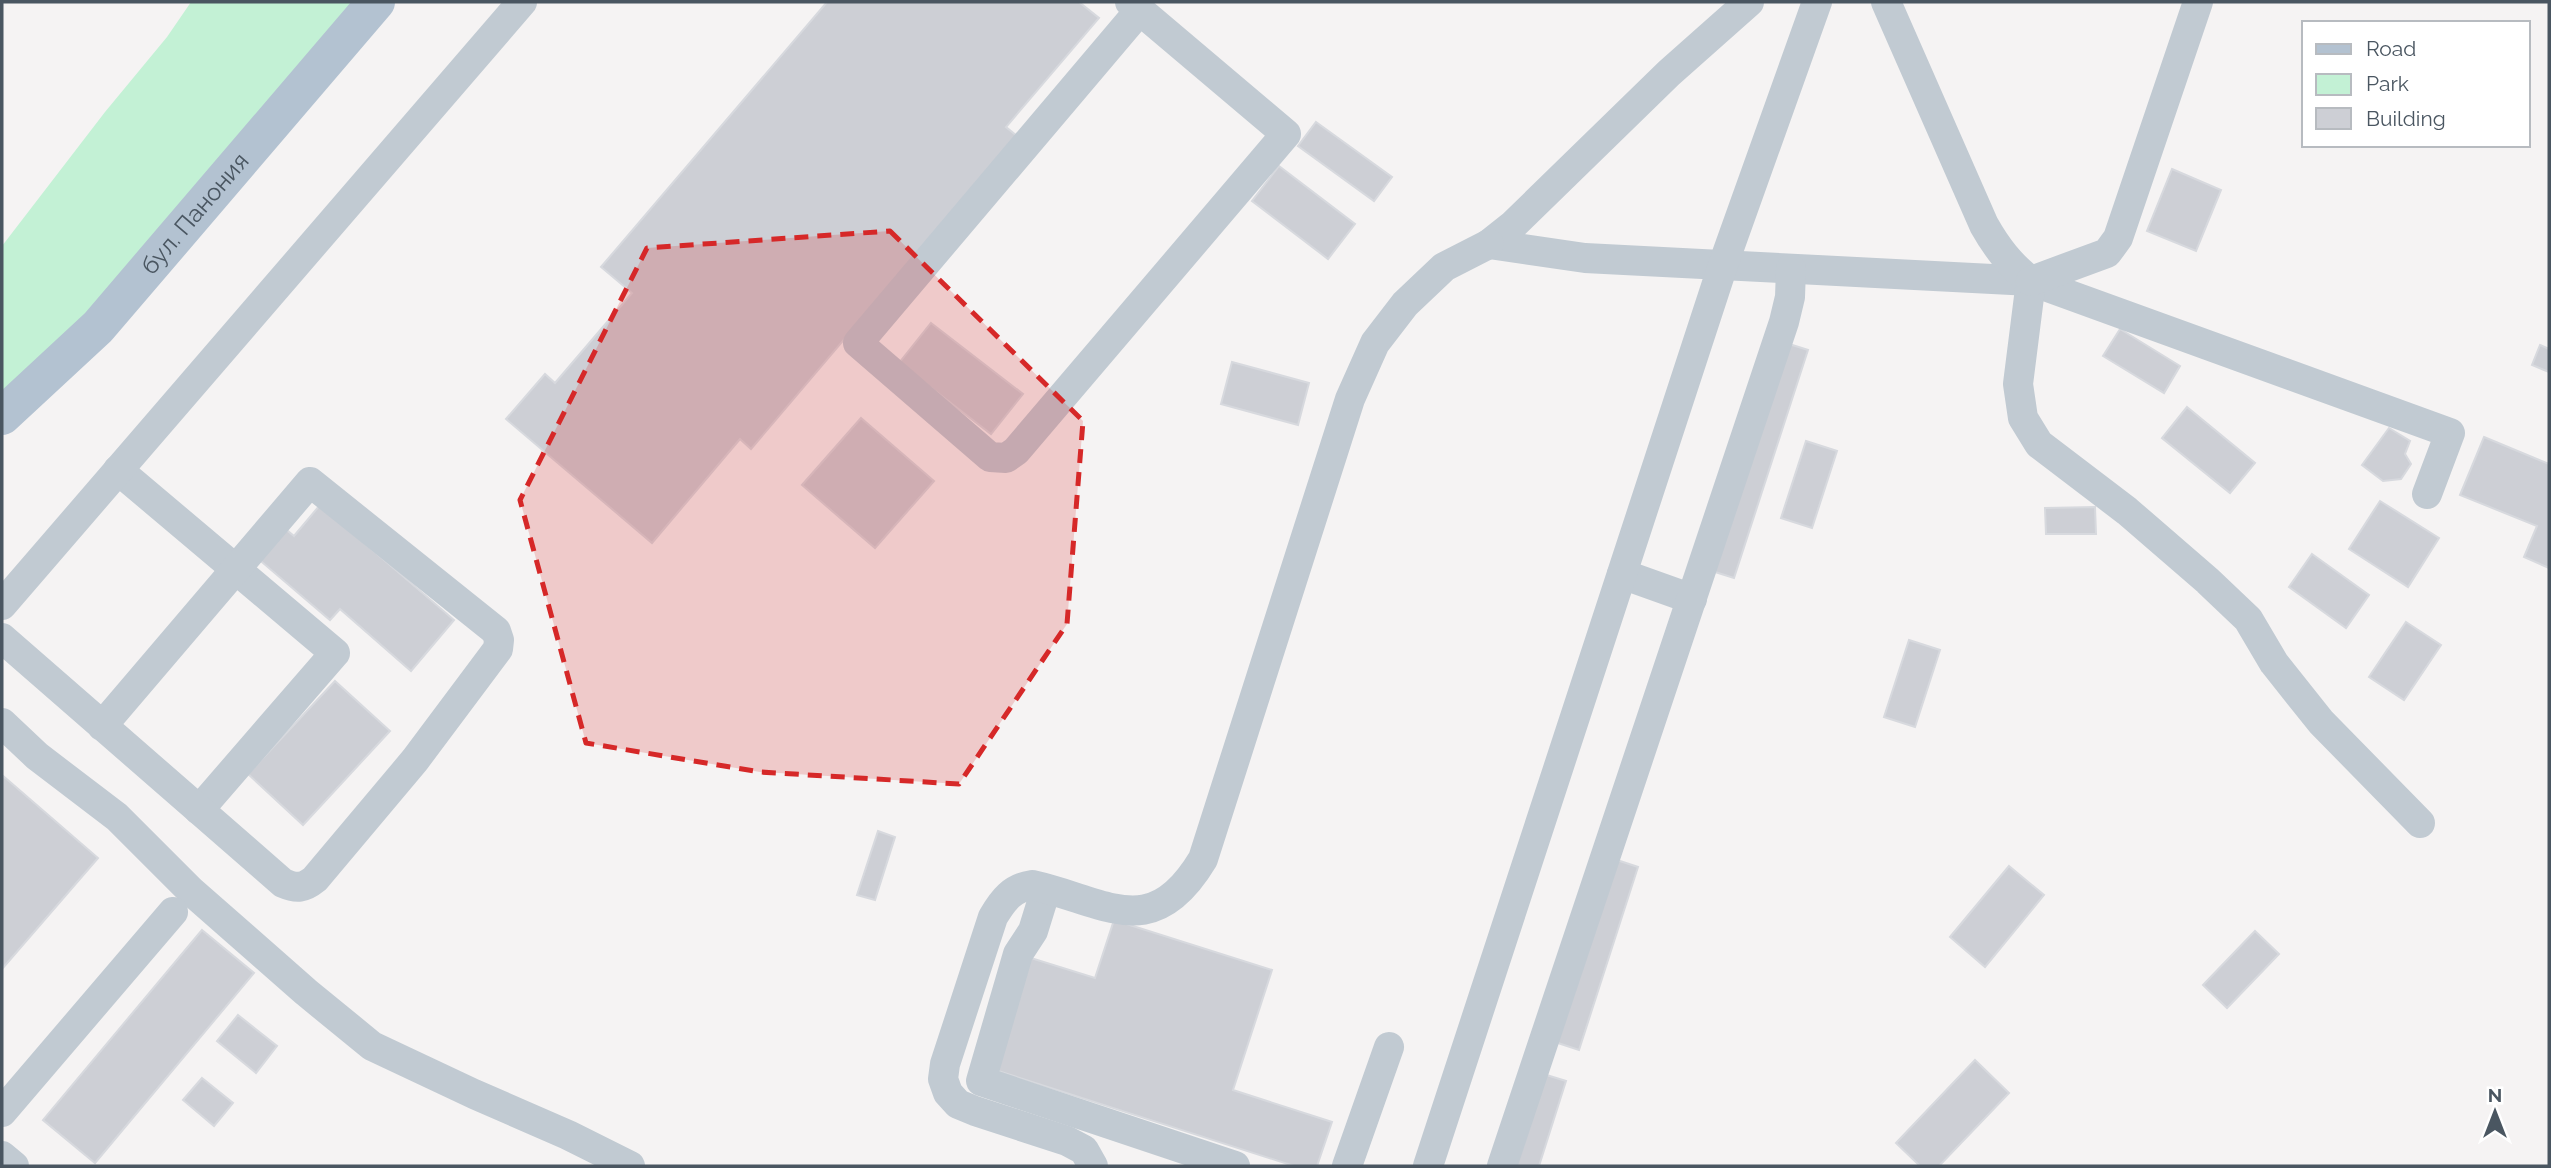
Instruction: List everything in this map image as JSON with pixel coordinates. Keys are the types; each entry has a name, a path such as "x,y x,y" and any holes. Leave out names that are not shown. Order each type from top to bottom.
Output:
{"main road":[{"name":"бул. Панония","path":"2,416 98,327 376,2"}],"street":[{"path":"2,605 522,2"},
{"path":"1093,1166 1084,1150 1068,1141 975,1111 958,1104 948,1093 943,1079 945,1064 993,917 1003,901 1017,888 1032,885 1116,909 1136,912 1154,908 1174,897 1190,881 1203,859 1350,399 1375,343 1405,304 1444,267 1489,244 1513,225 1669,73 1749,2"},
{"path":"1428,1166 1723,265 1817,2"},
{"path":"1886,2 1984,225 2010,264 2031,282"},
{"path":"2031,282 2107,253 2118,238 2198,2"},
{"path":"1135,6 1286,134 1016,452 1006,458 990,457 858,343 1135,6"},
{"path":"1489,244 1585,258 2031,282 2450,433 2427,494"},
{"path":"1502,1166 1784,322 1790,297 1791,269"},
{"path":"2031,282 2018,384 2023,418 2039,443 2127,511 2248,619 2274,663 2321,722 2420,822"},
{"path":"118,470 335,653 199,810"},
{"path":"2,638 102,726 283,883 293,887 305,887 315,878 415,760 498,649 499,640 496,631 310,482 102,726"},
{"path":"1622,574 1692,599"},
{"path":"2,723 37,756 117,817 191,891 372,1046 630,1166"},
{"path":"1046,889 1033,931 1018,954 981,1081 1235,1166"},
{"path":"2,1112 173,912"},
{"path":"1347,1166 1389,1047"},
{"path":"2,1156 14,1166"}],"highlighted area":[{"path":"890,231 1083,421 1067,624 959,784 760,772 586,743 520,500 647,248"}],"green space":[{"path":"191,2 376,2 2,416 2,246 105,112 167,37"}],"building":[{"path":"827,2 1079,2 1099,18 1006,127 1017,136 751,449 740,439 652,543 506,419 545,374 555,383 632,293 601,267"},
{"path":"1316,122 1392,177 1374,201 1298,146"},
{"path":"1279,166 1355,224 1328,259 1252,201"},
{"path":"2172,169 2221,190 2196,251 2147,231"},
{"path":"931,323 1023,394 991,434 899,363"},
{"path":"2120,329 2180,366 2164,393 2103,356"},
{"path":"1786,343 1808,350 1734,578 1712,571"},
{"path":"2540,345 2549,349 2549,372 2532,365"},
{"path":"1232,362 1309,383 1298,425 1221,404"},
{"path":"2187,407 2255,463 2230,493 2162,438"},
{"path":"861,418 934,481 875,548 802,485"},
{"path":"2389,428 2410,441 2405,454 2411,464 2401,479 2383,481 2362,465"},
{"path":"2484,437 2549,464 2549,568 2524,557 2537,526 2460,495"},
{"path":"1806,441 1837,451 1812,528 1781,518"},
{"path":"2380,501 2439,538 2408,587 2349,549"},
{"path":"320,505 454,620 411,671 340,609 330,620 256,557 283,527 294,536"},
{"path":"2095,507 2096,534 2046,534 2045,508"},
{"path":"2312,554 2369,595 2346,628 2289,587"},
{"path":"2406,622 2441,645 2404,700 2369,677"},
{"path":"1909,640 1940,650 1915,727 1884,717"},
{"path":"335,681 390,731 303,825 248,774"},
{"path":"2,775 98,858 2,969"},
{"path":"878,831 895,837 875,900 857,895"},
{"path":"1614,859 1638,867 1579,1050 1555,1042"},
{"path":"2009,866 2044,895 1985,967 1950,937"},
{"path":"1114,920 1272,970 1233,1090 1332,1122 1317,1166 1294,1166 995,1070 1031,958 1095,978"},
{"path":"202,930 254,973 95,1163 43,1120"},
{"path":"2255,931 2279,954 2227,1008 2203,985"},
{"path":"238,1015 277,1046 256,1073 217,1041"},
{"path":"1975,1060 2009,1093 1939,1166 1920,1166 1896,1143"},
{"path":"1540,1073 1566,1081 1539,1166 1510,1166"},
{"path":"202,1078 233,1103 214,1126 183,1100"}]}
